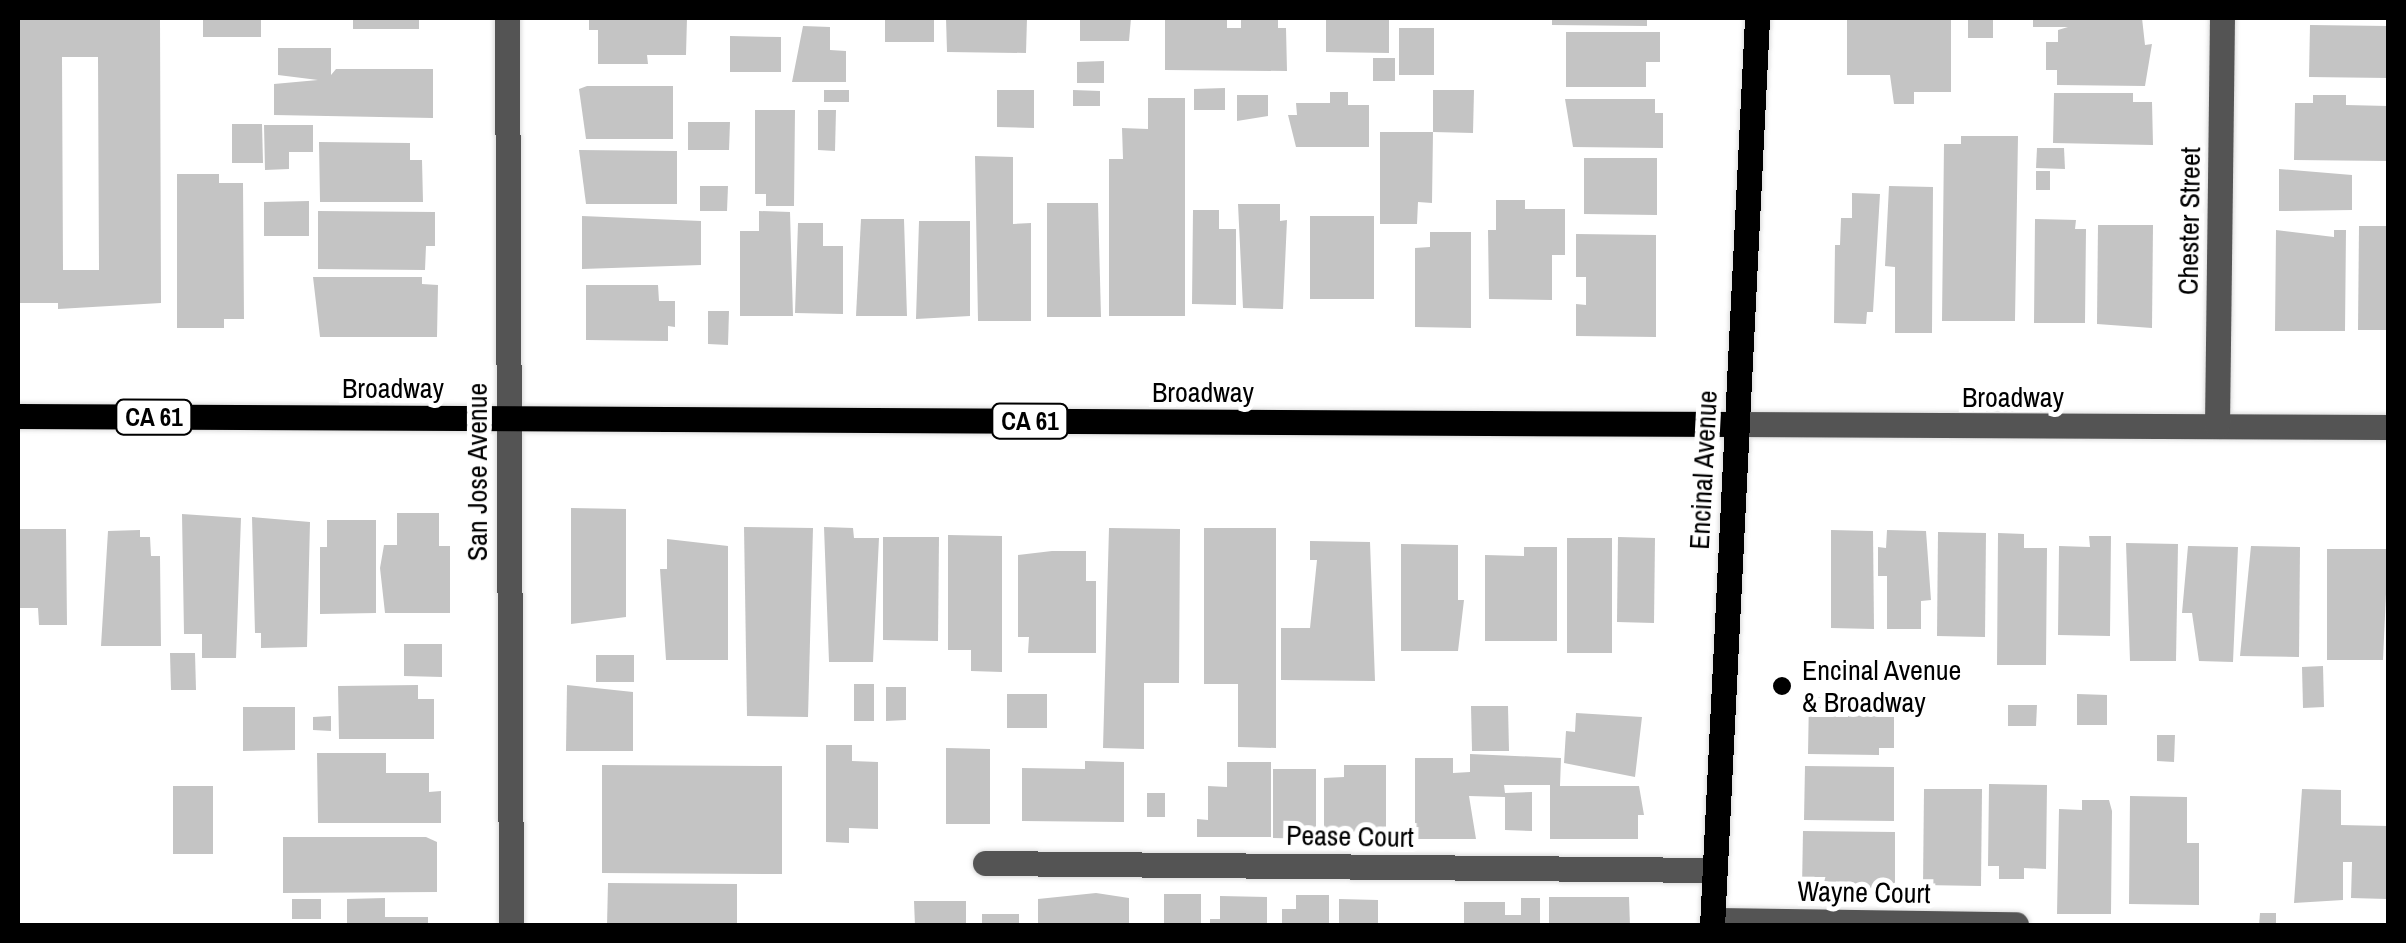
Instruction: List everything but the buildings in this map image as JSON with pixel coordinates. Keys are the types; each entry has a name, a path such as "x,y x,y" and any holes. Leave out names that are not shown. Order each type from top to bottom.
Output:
{"main road":[{"name":"Encinal Avenue","path":"1712,923 1757,18"},
{"name":"Broadway","path":"18,416 1735,424"}],"street":[{"name":"San Jose Avenue","path":"507,18 511,926"},
{"name":"Chester Street","path":"2217,426 2222,18"},
{"name":"Broadway","path":"1735,424 2388,427"},
{"name":"Pease Court","path":"985,863 1714,870"},
{"name":"Wayne Court","path":"1712,923 2016,924"}],"place":[{"name":"Encinal Avenue & Broadway","path":"1782,686"}]}
